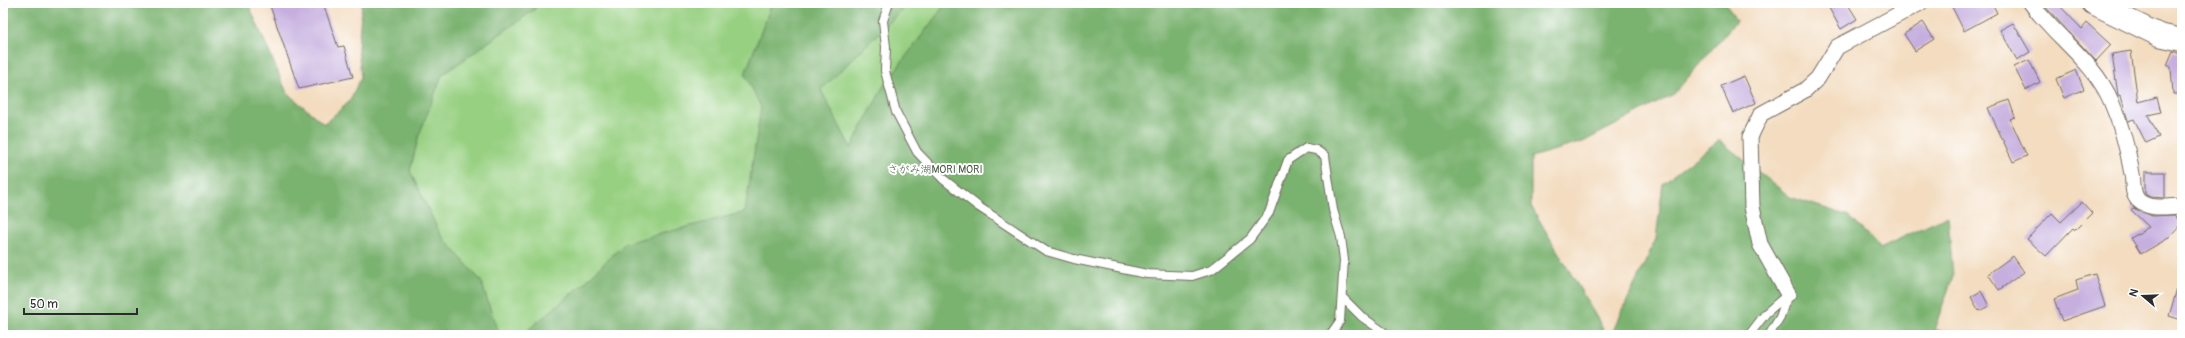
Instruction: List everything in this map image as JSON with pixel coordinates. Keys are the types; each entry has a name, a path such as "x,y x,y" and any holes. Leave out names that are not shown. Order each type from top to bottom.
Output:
{"main road":[{"path":"2093,3 2159,35 2182,40"}],"street":[{"path":"1788,294 1760,244 1752,207 1750,138 1761,114 1805,90 1818,78 1836,47 1920,3"},
{"path":"2031,3 2060,38 2092,67 2104,86 2117,117 2132,174 2134,194 2137,199 2142,203 2155,207 2182,206"}],"lane":[{"path":"889,3 883,21 886,47 885,72 896,112 917,152 943,179 979,207 1046,251 1074,259 1147,274 1192,276 1212,270 1250,239 1269,213 1288,160 1306,148 1325,156 1333,210 1342,245 1344,260 1340,321 1330,335"},
{"path":"1749,335 1766,313 1788,294"},
{"path":"1769,335 1780,317 1788,294"},
{"path":"1342,297 1362,317 1388,335"}],"green space":[{"path":"3,3 248,3 287,93 324,124 349,102 361,77 358,48 362,3 538,3 534,10 442,75 419,135 410,171 440,234 481,281 499,335 3,335"},
{"name":"さがみ湖MORI MORI","path":"436,3 1311,3 1554,335 316,335"},
{"name":"さがみ湖MORI MORI","path":"772,3 909,3 821,90 851,148 883,87 946,3 1726,3 1736,21 1674,94 1583,142 1531,157 1531,206 1607,335 522,335 583,284 625,243 745,212 761,107 745,74"},
{"path":"1719,140 1790,197 1849,216 1880,248 1948,216 1953,276 1934,330 2007,335 1611,335 1656,239 1663,183"}],"building":[{"path":"269,3 323,3 338,47 344,46 353,77 299,89"},
{"path":"1826,3 1847,3 1857,19 1841,29"},
{"path":"1950,3 1992,3 1997,13 1964,31"},
{"path":"2042,3 2057,3 2082,29 2087,23 2111,45 2096,61"},
{"path":"1923,22 1934,39 1915,51 1904,34"},
{"path":"2013,23 2030,52 2017,60 2000,30"},
{"path":"2131,51 2138,102 2157,97 2161,112 2148,115 2159,137 2146,143 2134,119 2128,121 2121,96 2118,95 2112,54"},
{"path":"2173,51 2182,55 2182,94 2173,94 2171,67 2167,65"},
{"path":"2029,60 2040,82 2026,90 2014,67"},
{"path":"2076,70 2084,89 2064,98 2056,79"},
{"path":"1744,76 1756,103 1733,113 1721,86"},
{"path":"2009,100 2015,117 2010,119 2027,156 2013,162 1988,108"},
{"path":"2145,172 2165,172 2165,198 2150,197 2145,194"},
{"path":"2082,202 2092,213 2075,230 2073,228 2046,256 2027,239 2052,213 2061,222"},
{"path":"2133,208 2152,216 2174,215 2182,223 2167,239 2141,254 2131,238 2149,227 2131,210"},
{"path":"2013,256 2024,272 1999,290 1988,274"},
{"path":"2095,274 2105,306 2062,321 2054,299 2078,290 2076,280"},
{"path":"2179,282 2182,283 2182,320 2169,316"},
{"path":"1981,291 1989,306 1979,311 1971,297"}]}
